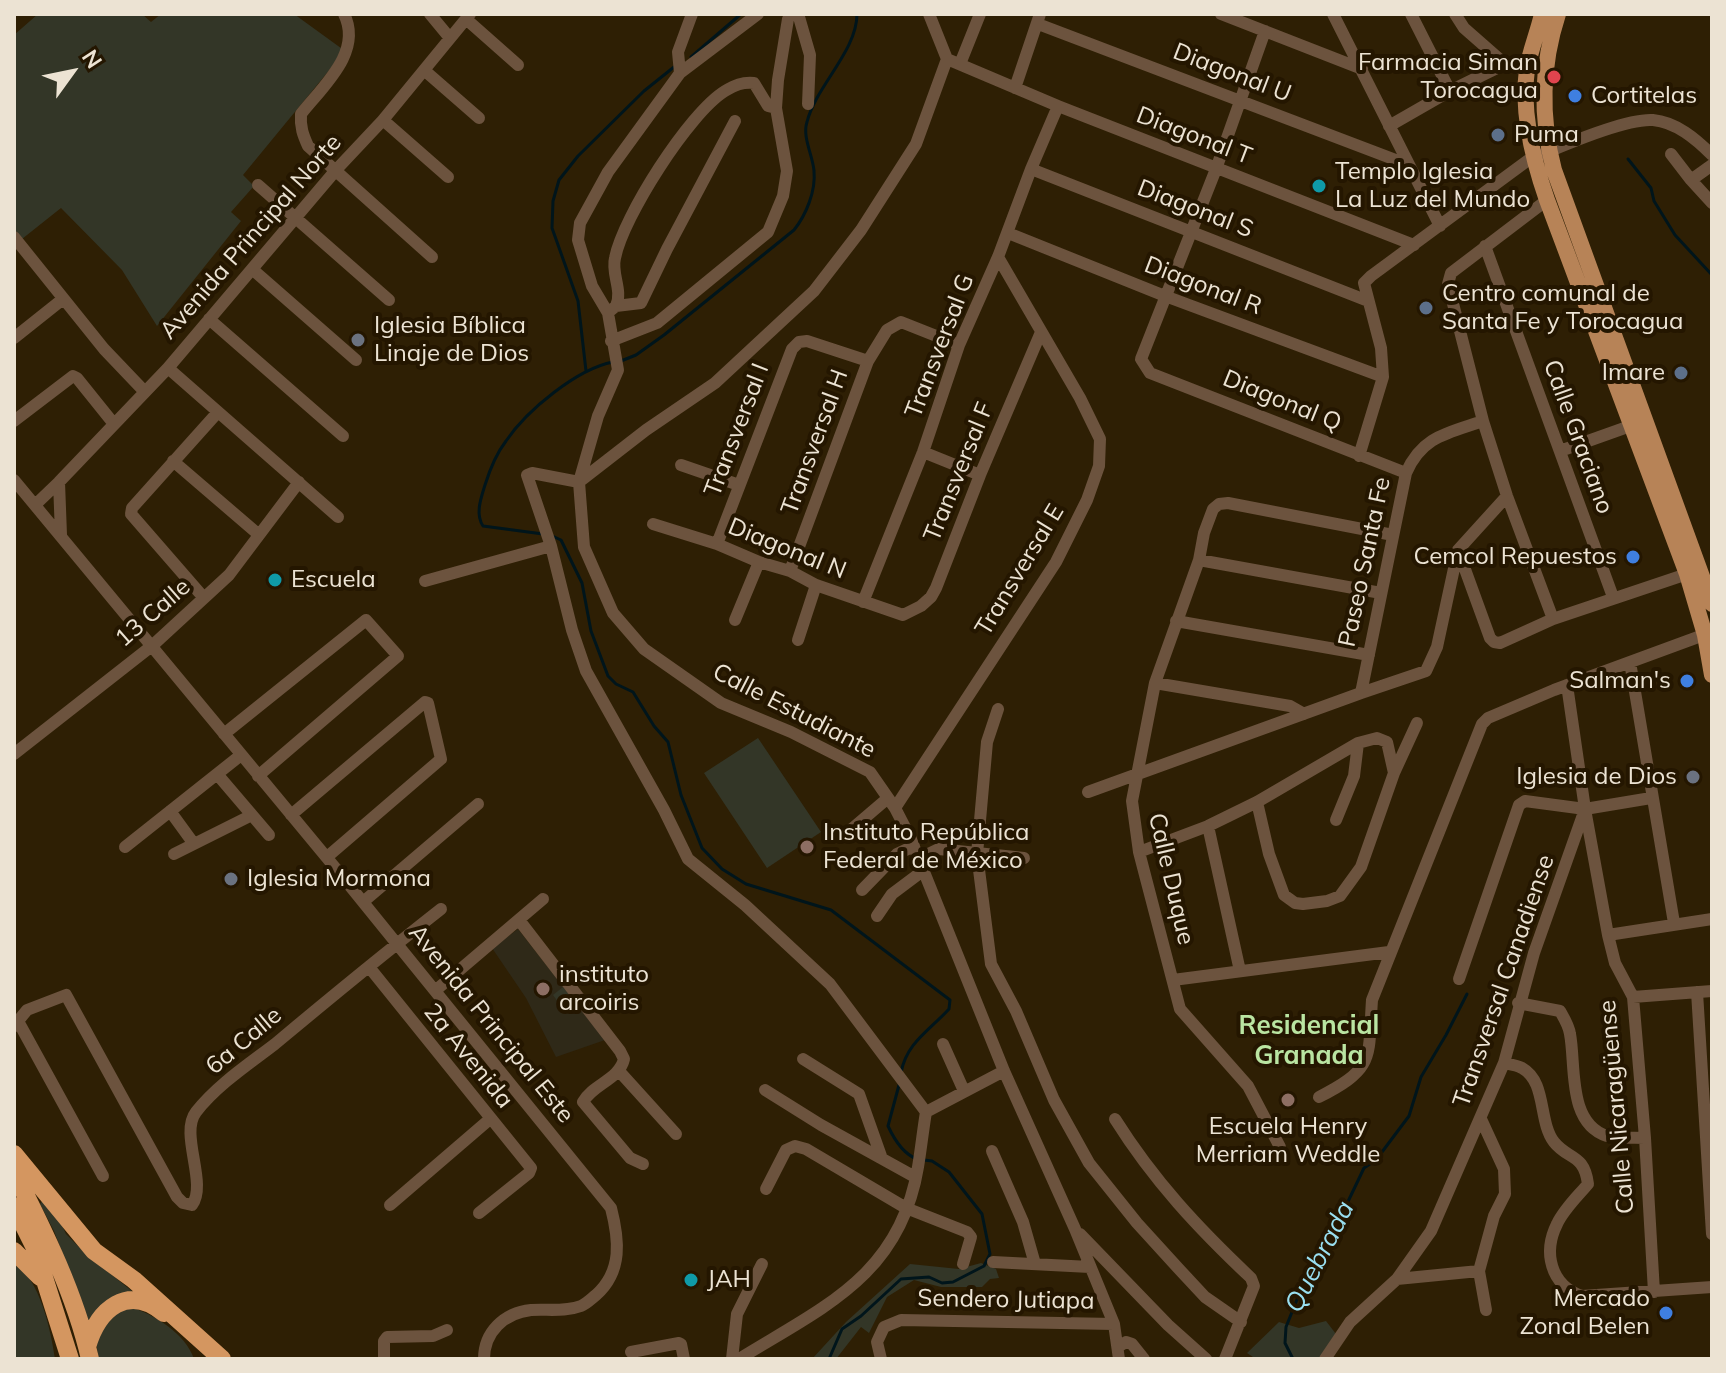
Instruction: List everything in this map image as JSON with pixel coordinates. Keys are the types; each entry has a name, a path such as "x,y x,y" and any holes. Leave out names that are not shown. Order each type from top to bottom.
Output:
{"highway":[{"path":"14,1154 94,1251 134,1280 222,1359"},
{"path":"14,1172 72,1302 84,1355"},
{"path":"14,1206 34,1246 47,1286 84,1355"},
{"path":"14,1251 47,1286"},
{"path":"84,1355 98,1319 105,1310 132,1301 156,1306 194,1345 199,1359"}],"main road":[{"path":"1542,14 1527,70 1529,129 1712,604"},
{"path":"1558,14 1545,59 1541,154 1547,200 1708,633 1712,675"}],"street":[{"path":"344,14 351,34 348,51 301,114 300,126 308,146 432,257"},
{"path":"430,14 449,37"},
{"path":"680,73 678,52 692,14"},
{"path":"735,121 641,303 612,310 592,286 578,240 580,223 608,172 680,73 758,14"},
{"path":"739,1359 830,1305 865,1276 886,1251 906,1208 917,1172 926,1112 830,984 767,924 688,859 586,671 549,542 526,477 528,474 579,482 646,430 715,383 821,282 861,230 916,144 947,59 929,14"},
{"path":"960,64 980,14"},
{"path":"1221,14 1362,69"},
{"path":"1333,14 1440,226"},
{"path":"1411,14 1450,91"},
{"path":"1455,14 1464,28 1505,64 1527,70"},
{"path":"793,16 810,55 808,104"},
{"path":"612,347 657,323 768,232 783,196 787,171 776,108 793,16"},
{"path":"468,17 518,65"},
{"name":"Avenida Principal Norte","path":"35,505 168,368 468,17"},
{"path":"1015,88 1039,19"},
{"name":"Diagonal U","path":"1039,19 1409,165"},
{"path":"1165,296 1216,169 1265,31"},
{"name":"Diagonal T","path":"947,59 1216,169 1414,245"},
{"path":"1389,126 1505,64"},
{"path":"424,70 479,118"},
{"name":"Calle Estudiante","path":"776,108 768,106 754,83 741,82 722,92 693,122 663,162 623,234 614,261 619,299 612,310 612,347 618,370 598,416 579,482 584,547 613,613 644,649 721,703 791,732 870,772 891,803 919,858 1004,1071 1075,1229 1114,1324 1118,1353"},
{"name":"Transversal G","path":"863,602 923,452 959,345 1008,233 1058,106"},
{"path":"383,120 448,177"},
{"path":"1343,292 1364,283 1541,154 1630,123 1651,120 1670,124 1697,140 1712,155"},
{"path":"1697,140 1712,141"},
{"path":"1671,154 1712,203"},
{"path":"1691,180 1712,165"},
{"name":"Diagonal S","path":"1031,169 1368,301"},
{"path":"258,185 389,300"},
{"path":"1547,200 1451,273 1448,284 1483,421 1553,619"},
{"name":"Diagonal R","path":"1008,233 1165,296 1383,377"},
{"path":"14,237 104,349 145,392"},
{"name":"Calle Graciano","path":"1485,246 1613,597"},
{"path":"14,261 26,252"},
{"name":"Transversal E","path":"847,833 891,803 1056,562 1087,500 1099,466 1100,439 1080,398 998,257"},
{"path":"252,269 356,360"},
{"path":"1359,456 1383,377 1381,348 1364,283"},
{"name":"Diagonal Q","path":"1165,296 1141,359 1150,373 1406,473"},
{"path":"14,338 63,299"},
{"path":"209,319 343,436"},
{"name":"Transversal H","path":"790,571 868,361 887,330 901,322 959,345"},
{"name":"Transversal F","path":"903,615 921,606 936,588 1041,332"},
{"name":"Transversal I","path":"717,544 792,349 799,342 807,341 868,361"},
{"path":"168,368 338,517"},
{"path":"14,421 73,376 114,424"},
{"path":"204,598 131,514 132,508 218,412"},
{"name":"Paseo Santa Fe","path":"1361,693 1406,473 1412,458 1433,438 1483,421"},
{"path":"1560,451 1633,425"},
{"path":"923,452 980,475"},
{"path":"173,461 258,534"},
{"path":"681,465 739,485"},
{"name":"Avenida Principal Este","path":"14,480 327,857 611,1208 618,1236 618,1261 604,1288 583,1306 558,1311 530,1310 498,1323 485,1343 481,1358"},
{"path":"59,482 61,535"},
{"name":"13 Calle","path":"14,754 153,645 204,598 238,565 299,482"},
{"path":"14,504 26,494"},
{"path":"1088,792 1426,671 1437,647 1458,550 1507,496"},
{"name":"Calle Duque","path":"1280,1147 1248,1086 1180,1009 1139,852 1132,801 1155,683 1199,560 1213,509 1219,504 1228,503 1393,535"},
{"name":"Diagonal N","path":"653,524 717,544 790,571 816,585 903,615"},
{"path":"425,581 549,542"},
{"path":"1458,550 1490,638 1500,643 1553,619 1687,574"},
{"path":"1199,560 1381,593"},
{"path":"735,620 759,562"},
{"path":"798,640 816,585"},
{"path":"224,734 366,620 398,656 258,776"},
{"path":"1176,621 1369,655"},
{"path":"1319,1097 1348,1082 1365,1059 1372,1034 1372,1000 1482,724 1488,718 1567,685 1708,633"},
{"path":"1630,662 1674,923"},
{"path":"1155,683 1290,706 1304,714"},
{"name":"Calle Nicaragüense","path":"1567,685 1608,935 1615,963 1633,997 1654,1292"},
{"path":"291,815 425,702 428,703 441,759 327,857"},
{"path":"998,709 987,742 977,854 991,964 1016,1011 1054,1100 1089,1163 1137,1223 1205,1297 1241,1322"},
{"path":"1257,802 1269,854 1284,895 1295,903 1303,904 1340,896 1361,867 1394,773 1417,723"},
{"path":"1139,852 1208,826 1257,802 1358,743 1377,738 1387,742 1394,773"},
{"path":"1336,820 1354,776 1358,743"},
{"path":"125,847 241,755"},
{"path":"217,774 269,835"},
{"path":"1459,979 1519,805 1525,801 1585,809 1651,798"},
{"path":"363,902 478,804"},
{"name":"Transversal Canadiense","path":"1325,1359 1350,1322 1397,1279 1431,1231 1504,1063 1518,1003 1585,809"},
{"path":"170,811 194,844"},
{"path":"174,854 252,815"},
{"path":"1208,826 1240,971"},
{"path":"877,916 919,858 939,849 1024,858"},
{"path":"862,890 897,854 919,858"},
{"path":"436,990 543,899"},
{"name":"6a Calle","path":"16,1024 27,1010 66,995 177,1197 188,1206 192,1205 196,1199 195,1159 189,1129 197,1111 243,1069 441,909"},
{"path":"1608,935 1712,919"},
{"path":"519,920 620,1051 624,1059 619,1071 587,1094 583,1102 630,1158 643,1164"},
{"path":"1173,980 1389,952"},
{"name":"2a Avenida","path":"369,967 531,1168 529,1173 479,1213"},
{"path":"1633,997 1712,991"},
{"path":"1697,992 1712,1234"},
{"path":"1518,1003 1560,1011 1570,1032 1577,1098 1600,1133 1612,1137 1645,1138"},
{"path":"16,1024 103,1176"},
{"path":"943,1044 964,1091"},
{"path":"803,1059 859,1094 881,1156"},
{"path":"1504,1063 1522,1068 1534,1080 1555,1143 1583,1164 1587,1176 1588,1184 1557,1224 1549,1250 1550,1263 1563,1286 1582,1296 1712,1287"},
{"path":"619,1071 676,1134"},
{"path":"926,1112 1004,1071"},
{"path":"765,1090 821,1125 917,1172"},
{"path":"390,1205 490,1119"},
{"path":"1115,1119 1167,1194 1251,1278 1254,1286 1225,1359"},
{"path":"1481,1119 1504,1169 1505,1194 1494,1216 1479,1271 1486,1310"},
{"path":"766,1189 786,1150 795,1146 806,1149 906,1208 967,1232 971,1237 963,1264"},
{"path":"992,1151 1023,1222 1035,1264"},
{"path":"1075,1229 1168,1325 1206,1359"},
{"path":"993,1262 1090,1267"},
{"path":"732,1359 737,1314 762,1264"},
{"path":"1397,1279 1479,1271"},
{"name":"Sendero Jutiapa","path":"881,1359 877,1342 884,1327 901,1320 1114,1324"},
{"path":"384,1359 384,1341 387,1337 433,1336 447,1330"},
{"path":"1118,1353 1126,1342 1132,1344 1144,1359"},
{"path":"631,1352 679,1343 684,1359"}],"shaded area":[{"name":"instituto arcoiris","path":"518,929 605,1040 556,1057 526,998 492,948"}],"green space":[{"path":"38,14 142,14 151,22 161,14 294,14 345,51 243,175 254,186 231,212 241,221 157,326 122,270 61,208 22,239 14,229 14,35"},
{"path":"758,738 821,832 767,868 704,773"},
{"path":"563,987 578,1005 566,1013 553,995"},
{"path":"43,1200 58,1217 66,1234 138,1296 106,1303 88,1321 54,1231 40,1204"},
{"path":"981,1263 996,1269 999,1278 990,1279 982,1287 941,1287 914,1280 887,1297 869,1333 861,1327 836,1359 812,1359 846,1322 910,1264 959,1269"},
{"path":"14,1264 31,1281 37,1293 47,1320 55,1359 14,1359"},
{"path":"130,1307 177,1333 194,1359 98,1359 96,1338 110,1313"},
{"path":"1326,1321 1336,1334 1319,1359 1256,1359 1247,1353 1279,1322 1299,1328"}],"waterway":[{"path":"691,57 741,14"},
{"path":"621,361 636,355 664,335 794,230 806,210 814,179 806,134 807,122 819,95 844,55 857,14"},
{"path":"586,371 578,301 552,228 553,201 559,180 578,156 644,91 674,67"},
{"name":"Quebrada","path":"1628,159 1651,188 1654,201 1675,235 1712,275"},
{"path":"543,534 483,526 479,516 480,506 491,467 515,429 540,404 584,373 613,362"},
{"path":"550,535 561,540 582,583 591,631 608,676 616,684 633,692 668,742 681,795 702,848 722,869 746,884 831,910 950,1000 949,1009 913,1045 901,1073"},
{"name":"Quebrada","path":"1293,1359 1285,1343 1286,1327 1312,1262 1333,1233 1364,1168 1376,1160 1409,1116 1421,1077 1467,994"},
{"path":"899,1085 888,1126 903,1150 917,1159"},
{"path":"829,1359 842,1329 901,1279 929,1277 942,1283 953,1282 984,1266 990,1254 982,1214 949,1172 932,1161 924,1160"}],"place":[{"name":"Farmacia Siman Torocagua","path":"1554,77"},
{"name":"Cortitelas","path":"1575,96"},
{"name":"Puma","path":"1498,135"},
{"name":"Templo Iglesia La Luz del Mundo","path":"1319,186"},
{"name":"Centro comunal de Santa Fe y Torocagua","path":"1426,308"},
{"name":"Iglesia Bíblica Linaje de Dios","path":"358,340"},
{"name":"Imare","path":"1681,373"},
{"name":"Cemcol Repuestos","path":"1633,557"},
{"name":"Escuela","path":"275,580"},
{"name":"Salman's","path":"1687,681"},
{"name":"Iglesia de Dios","path":"1693,777"},
{"name":"Instituto República Federal de México","path":"807,847"},
{"name":"Iglesia Mormona","path":"231,879"},
{"name":"instituto arcoiris","path":"543,989"},
{"name":"Escuela Henry Merriam Weddle","path":"1288,1100"},
{"name":"JAH","path":"691,1280"},
{"name":"Mercado Zonal Belen","path":"1666,1313"}],"district":[{"name":"Residencial Granada","path":"1309,1041"}]}
